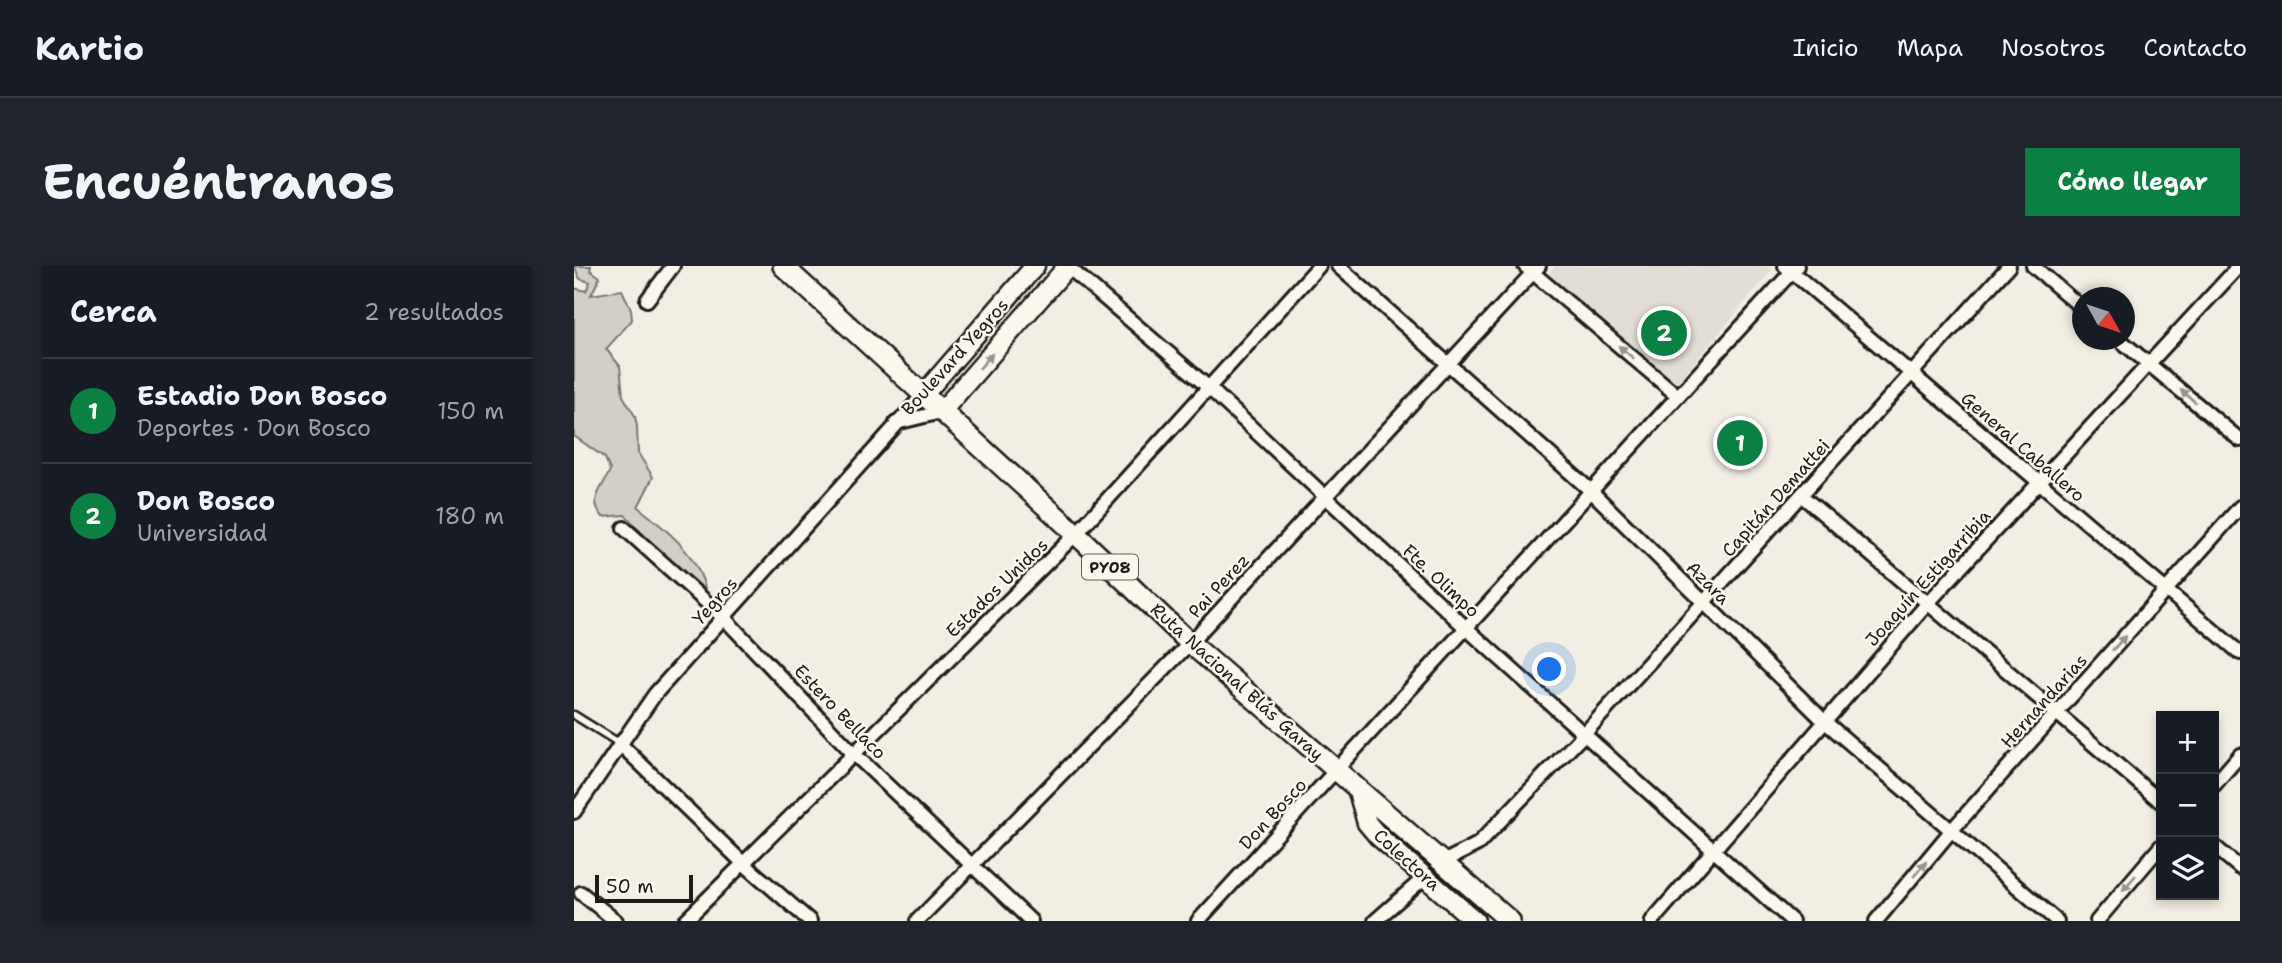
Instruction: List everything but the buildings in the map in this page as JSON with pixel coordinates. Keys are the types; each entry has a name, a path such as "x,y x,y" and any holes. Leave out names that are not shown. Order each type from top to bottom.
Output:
{"highway":[{"name":"Ruta Nacional Blás Garay","path":"783,266 1076,534 1190,643 1510,921"}],"main road":[{"name":"Boulevard Yegros","path":"924,394 1035,266"},
{"name":"Boulevard Yegros","path":"941,412 1068,266"},
{"name":"Colectora","path":"1357,788 1367,823 1475,921"}],"street":[{"path":"647,300 673,266"},
{"name":"Fte. Olimpo","path":"1068,266 1208,387 1466,628 1792,921"},
{"name":"Estados Unidos","path":"685,921 1076,534 1319,266"},
{"name":"Azara","path":"1338,266 1590,491 1824,721 2057,921"},
{"name":"Capitán Demattei","path":"1443,862 1478,844 1585,733 2009,266"},
{"path":"2033,266 2072,299"},
{"name":"Joaquín Estigarribia","path":"1652,921 1927,603 2147,362 2239,266"},
{"path":"1532,268 1678,396"},
{"name":"Pai Perez","path":"917,921 1190,643 1448,364 1532,268"},
{"name":"General Caballero","path":"1791,268 2240,653"},
{"name":"Don Bosco","path":"1198,921 1678,396 1791,268"},
{"path":"2132,350 2240,440"},
{"name":"Boulevard Yegros","path":"895,424 924,394"},
{"name":"Boulevard Yegros","path":"895,424 941,412"},
{"name":"Yegros","path":"574,812 655,694 895,424"},
{"path":"1802,496 2156,798"},
{"name":"Hernandarias","path":"1876,921 1951,831 2240,507"},
{"name":"Estero Bellaco","path":"624,528 724,618 853,753 1031,921"},
{"path":"619,743 743,863 810,921"},
{"path":"2219,779 2240,755"},
{"path":"2219,850 2240,868"},
{"path":"2097,921 2156,852"},
{"path":"1375,921 1425,877"},
{"path":"581,893 616,921"}],"lane":[{"path":"574,715 619,743"}],"shaded area":[{"path":"574,266 591,266 590,270 600,277 591,295 622,290 631,309 632,320 606,349 620,366 623,396 635,416 638,453 653,477 638,507 680,543 696,565 706,591 695,587 673,569 625,515 603,517 598,511 596,499 610,470 605,458 574,436 574,288 586,291 590,282 580,279"},
{"path":"1555,266 1767,266 1772,270 1674,387 1544,279"}],"place":[{"name":"Don Bosco","path":"1664,333"},
{"name":"Estadio Don Bosco","path":"1740,443"}]}
